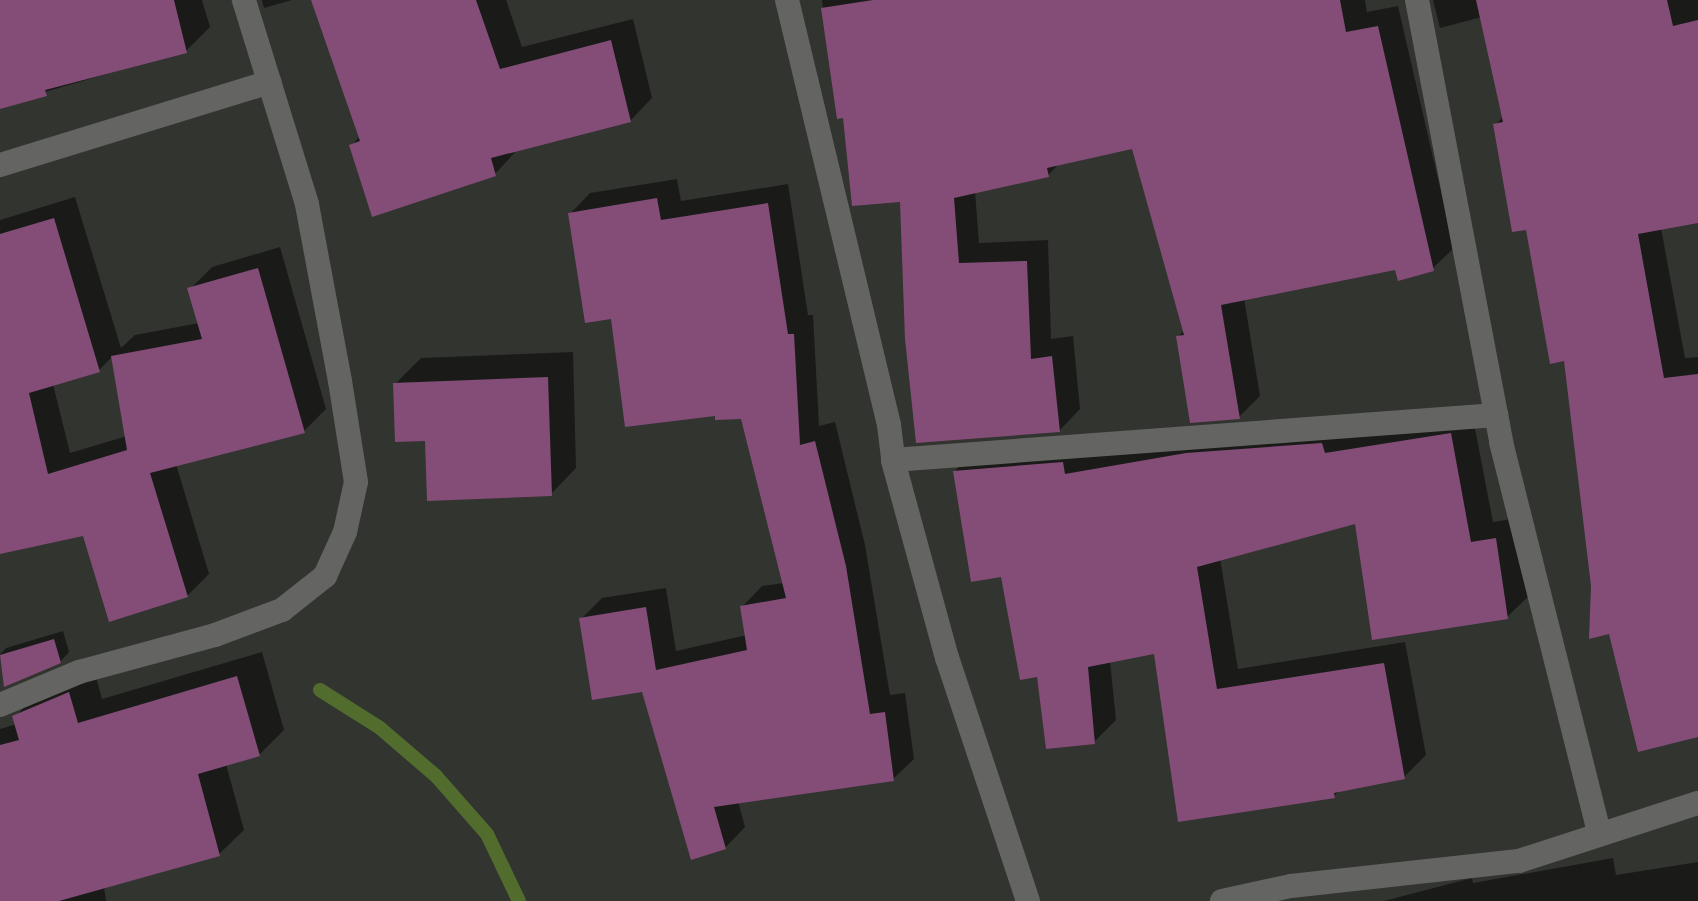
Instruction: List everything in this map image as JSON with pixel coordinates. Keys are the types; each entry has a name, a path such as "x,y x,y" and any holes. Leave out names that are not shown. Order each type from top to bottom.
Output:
{"street":[{"path":"0,705 79,672 215,635 282,610 325,576 345,532 356,482 307,204 244,0"},
{"path":"787,0 889,425 893,460 947,658 1028,901"},
{"path":"1417,0 1496,415 1599,832"},
{"path":"0,165 269,82"},
{"path":"893,460 1496,415"},
{"path":"1222,901 1295,894 1519,861 1599,832 1698,803"}],"building":[{"path":"0,0 174,0 187,53 45,90 47,96 0,109"},
{"path":"311,0 476,0 500,69 611,40 631,122 491,158 496,176 372,217 349,145 360,141"},
{"path":"873,0 1340,0 1346,32 1378,26 1434,271 1398,281 1395,270 1221,305 1240,419 1190,423 1176,336 1184,335 1132,149 1047,168 1049,177 954,198 959,263 1027,261 1031,359 1052,356 1060,432 916,443 905,339 900,202 852,206 843,118 837,119 821,8"},
{"path":"1476,0 1667,0 1673,26 1698,20 1698,223 1638,234 1664,378 1698,374 1698,737 1638,752 1609,634 1589,639 1591,586 1564,361 1550,364 1526,230 1512,232 1493,124 1503,122"},
{"path":"657,198 661,220 768,203 788,334 794,334 800,445 815,441 846,566 870,714 885,712 894,781 714,807 726,849 691,860 642,692 592,700 579,618 646,607 656,670 747,650 740,606 786,598 741,419 715,420 715,416 625,427 611,319 585,323 568,213"},
{"path":"54,218 100,372 29,393 48,474 127,450 111,356 202,339 187,288 258,268 305,433 150,473 188,597 109,622 83,536 0,554 0,234"},
{"path":"548,377 552,496 427,501 425,441 395,442 393,383"},
{"path":"1451,433 1471,542 1496,538 1508,619 1372,640 1355,524 1197,567 1217,689 1384,663 1405,779 1334,793 1335,798 1178,822 1154,654 1088,667 1095,744 1046,749 1037,677 1020,680 1001,577 971,582 953,471 1063,462 1065,474 1186,453 1322,443 1325,453"},
{"path":"54,639 61,663 4,687 0,655"},
{"path":"237,676 260,756 198,774 220,856 59,901 0,901 0,745 19,740 12,716 69,692 78,723"}],"waterway":[{"path":"320,690 380,728 436,776 487,834 519,901"}]}
